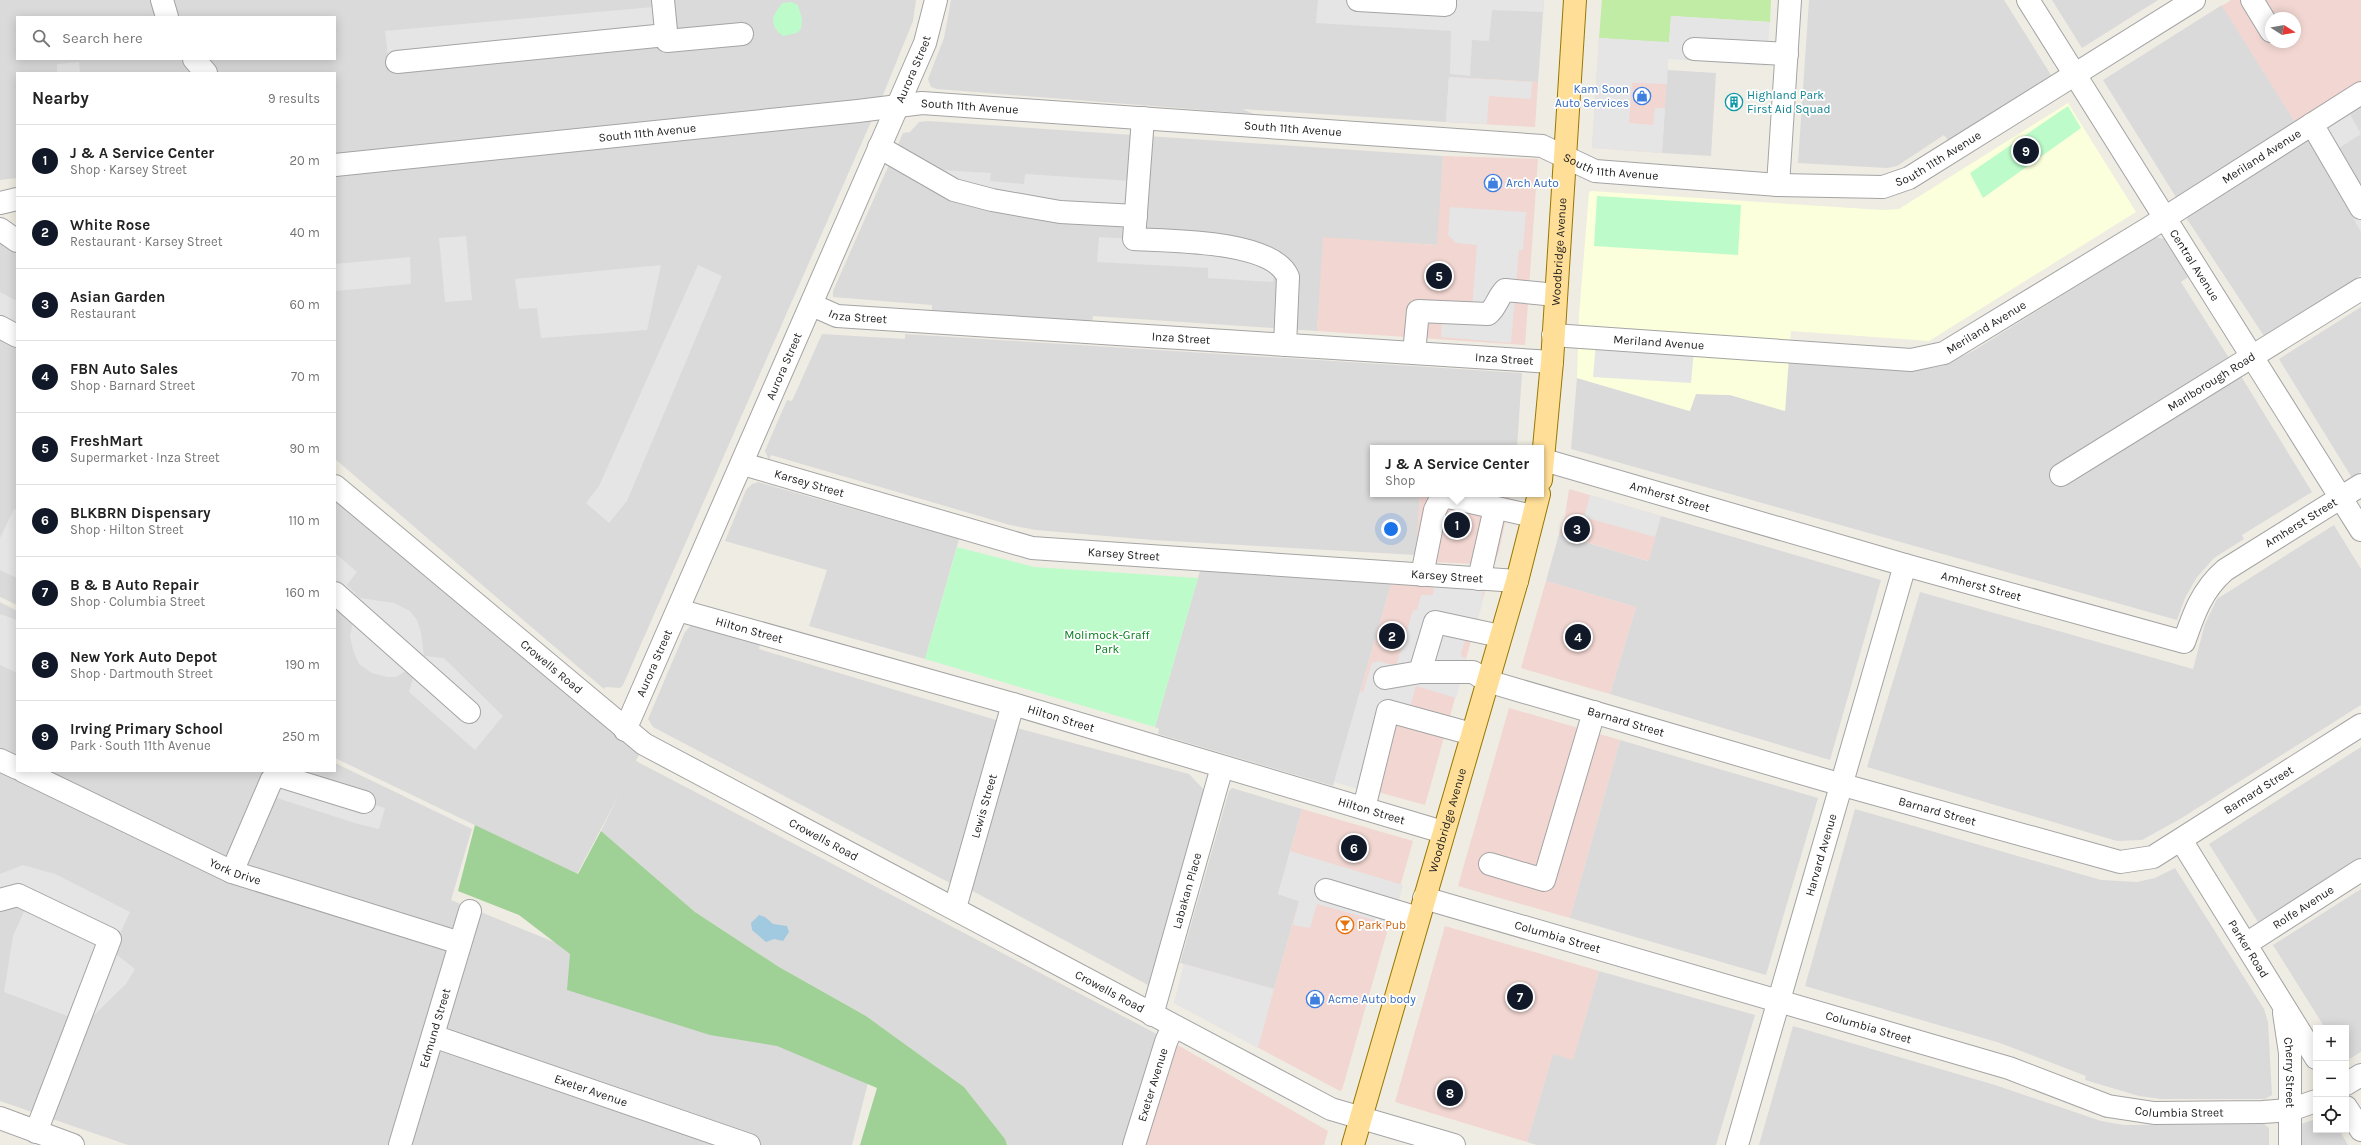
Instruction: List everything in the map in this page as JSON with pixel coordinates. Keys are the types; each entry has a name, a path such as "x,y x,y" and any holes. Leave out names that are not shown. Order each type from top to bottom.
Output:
{"main road":[{"name":"Woodbridge Avenue","path":"1544,458 1552,362 1575,0"},
{"name":"Woodbridge Avenue","path":"1353,1145 1517,581 1538,497"}],"street":[{"path":"162,0 167,16"},
{"path":"663,0 667,41 742,34"},
{"name":"Aurora Street","path":"625,730 743,464 925,43 936,0"},
{"path":"1358,0 1445,5 1445,0"},
{"path":"1778,185 1790,0"},
{"name":"Central Avenue","path":"2028,0 2076,75 2164,219 2361,530"},
{"name":"South 11th Avenue","path":"336,165 858,111 922,103 1542,146 1595,171 1778,185 1883,187 1901,183 2194,0"},
{"path":"2252,0 2265,21"},
{"path":"397,62 666,35"},
{"path":"1694,49 1787,54"},
{"path":"195,60 205,72"},
{"name":"Meriland Avenue","path":"1553,335 1912,360 1944,353 1960,345 2164,219 2361,93"},
{"path":"1142,118 1134,239 1218,244 1248,251 1275,261 1285,269 1288,277 1285,345"},
{"path":"2312,124 2361,208"},
{"path":"879,147 954,190 1027,208 1136,216"},
{"path":"0,203 16,199"},
{"path":"0,229 16,240"},
{"name":"Marlborough Road","path":"2061,475 2253,358 2361,289"},
{"path":"1414,353 1418,311 1488,314 1496,307 1499,296 1505,290 1556,295"},
{"name":"Inza Street","path":"812,305 837,316 1552,362"},
{"path":"0,327 16,335"},
{"name":"Karsey Street","path":"743,464 1032,548 1517,581"},
{"name":"Amherst Street","path":"1544,470 1905,565 2184,642 2202,594 2213,580 2225,570 2361,485"},
{"name":"Crowells Road","path":"336,487 625,730 644,744 1331,1109 1454,1145"},
{"path":"1422,575 1435,510 1441,498 1448,497 1533,516"},
{"path":"1479,579 1495,508"},
{"name":"Harvard Avenue","path":"1737,1145 1840,784 1905,565"},
{"path":"336,594 469,712"},
{"name":"Hilton Street","path":"678,610 1013,704 1443,832"},
{"path":"1420,672 1435,622 1500,636"},
{"name":"Barnard Street","path":"1385,678 1420,672 1473,672 1487,681 1840,784 2120,862 2153,857 2361,725"},
{"name":"Lewis Street","path":"955,908 1013,704"},
{"path":"1364,808 1388,711 1472,734"},
{"path":"1490,864 1544,880 1594,712"},
{"path":"0,760 16,768"},
{"name":"Labakan Place","path":"1152,1015 1222,767"},
{"name":"York Drive","path":"25,772 232,872 460,943"},
{"path":"232,872 272,779 281,775 283,777 364,802"},
{"name":"Parker Road","path":"2181,840 2313,1053"},
{"name":"Rolfe Avenue","path":"2246,944 2361,870"},
{"name":"Columbia Street","path":"1326,890 1422,908 1778,1000 2009,1068 2108,1106 2154,1113 2263,1112 2290,1110 2313,1102"},
{"path":"0,900 18,895 110,939 36,1132"},
{"name":"Edmund Street","path":"400,1145 470,911"},
{"name":"Cherry Street","path":"2282,1002 2290,1054 2290,1145"},
{"name":"Exeter Avenue","path":"1134,1145 1166,1042 1173,1026"},
{"name":"Exeter Avenue","path":"432,1036 748,1145"},
{"path":"2349,1082 2361,1075"},
{"path":"2349,1112 2361,1130"},
{"path":"0,1118 73,1145"}],"shaded area":[{"path":"0,0 916,0 913,21 885,90 623,685 620,688 606,687 604,689 336,460 336,72 16,72 16,178 0,180"},
{"path":"951,0 1544,0 1538,82 1449,77 1446,122 1242,109 1254,114 937,89 931,87 928,79 944,38"},
{"path":"1318,0 1544,0 1543,12 1492,10 1489,41 1472,40 1470,76 1450,74 1451,31 1316,23"},
{"path":"1809,0 2004,0 2051,75 1948,140 1944,135 1897,166 1887,168 1798,163"},
{"path":"2052,0 2158,0 2082,48"},
{"path":"2231,0 2361,0 2361,81 2295,122 2222,6"},
{"path":"2222,5 2295,122 2176,197 2103,80"},
{"path":"653,7 656,36 389,64 385,31"},
{"path":"1671,16 1770,22 1766,66 1668,59 1667,84 1632,83 1629,123 1653,125 1655,108 1665,108 1662,153 1592,148 1599,38 1669,42"},
{"path":"1599,38 1668,59 1662,153 1592,148"},
{"path":"79,62 80,72 57,72 57,64"},
{"path":"1667,70 1716,73 1711,156 1662,153"},
{"path":"1449,77 1538,82 1535,127 1446,122"},
{"path":"1449,77 1532,82 1531,99 1489,96 1487,124 1446,122"},
{"path":"2068,103 2136,212 1929,341 1791,331 1785,411 1730,395 1696,394 1690,411 1577,378 1579,315 1589,193 1591,191 1883,210 1899,209"},
{"path":"2361,107 2361,275 2264,336 2187,219 2188,216"},
{"path":"2350,114 2361,134 2336,150 2361,189 2361,232 2308,140"},
{"path":"928,121 1443,156 1438,245 1324,238 1317,331 1093,316 1092,322 932,311 932,305 833,297 833,291 903,133 910,132 919,122"},
{"path":"1443,156 1538,159 1525,345 1317,331 1323,237 1437,245"},
{"path":"941,170 991,173 990,181 1024,184 1025,174 1131,181 1129,216 940,183"},
{"path":"1450,207 1526,212 1523,250 1519,250 1511,343 1441,337 1443,307 1472,309 1477,245 1456,243 1448,235"},
{"path":"0,229 16,240 16,605 0,597"},
{"path":"466,236 472,300 445,302 439,238"},
{"path":"1099,237 1218,244 1275,261 1273,282 1208,278 1208,268 1097,262"},
{"path":"2156,237 2164,239 2188,277 2181,282 2229,358 2049,472 2065,487 2241,376 2312,492 2242,535 2244,539 2214,558 2197,577 2185,598 2177,620 1571,449 1577,378 1689,411 1695,394 1730,395 1785,411 1788,363 1913,371 1943,366 1973,351"},
{"path":"410,257 411,284 336,291 336,264"},
{"path":"661,265 647,330 541,338 537,308 519,309 515,279"},
{"path":"698,265 722,276 627,501 609,523 586,503 599,486"},
{"path":"0,292 16,300 16,335 0,327"},
{"path":"2361,307 2361,472 2352,478 2279,359"},
{"path":"822,334 905,339 905,334 1522,373 1517,445 1370,445 1370,497 1420,497 1416,555 1153,540 1036,530 1010,525 771,455 769,460 765,451 787,400 792,401"},
{"path":"1596,343 1694,350 1691,383 1593,377"},
{"path":"758,482 959,539 925,659 809,626 827,570 725,541 746,490 752,484"},
{"path":"336,487 644,744 636,761 1174,1043 1123,1145 1007,1145 1005,1139 964,1087 866,1016 779,967 695,912 601,831 620,793 577,874 336,758"},
{"path":"1569,489 1661,516 1649,561 1559,534 1565,516"},
{"path":"1590,495 1661,516 1655,537 1584,517"},
{"path":"1420,497 1510,497 1499,551 1494,565 1415,561"},
{"path":"14,509 16,510 16,578 0,570 0,538"},
{"path":"1661,516 1881,580 1830,760 1610,694 1636,607 1546,581 1559,534 1648,561"},
{"path":"2334,525 2361,569 2361,705 2180,819 2142,840 2117,841 1867,767 1920,592 2193,669 2205,624 2217,599"},
{"path":"336,554 357,572 347,585 360,598 394,603 410,611 417,620 421,632 424,656 444,658 503,716 475,750 409,692 413,678 406,671 396,677 387,677 372,673 359,664 354,653 350,637 355,611 336,594"},
{"path":"1200,571 1391,584 1333,786 1158,734 1159,729 1155,727"},
{"path":"1546,581 1636,607 1610,694 1521,668"},
{"path":"1391,584 1485,591 1425,805 1335,780"},
{"path":"1434,587 1483,590 1482,604 1472,639 1465,641 1461,653 1462,657 1467,658 1456,698 1416,686 1410,707 1397,703 1372,793 1334,782 1360,692 1363,692 1372,663 1379,661 1396,666 1413,610 1417,610 1421,595 1433,595"},
{"path":"0,602 16,610 16,772 336,772 336,763 472,829 451,900 871,1071 852,1145 128,1145 0,1101"},
{"path":"0,614 16,620 16,673 0,665"},
{"path":"691,625 760,643 759,649 996,720 998,723 1189,774 1206,792 1148,985 952,880 950,883 653,727 648,719 685,632"},
{"path":"1509,708 1620,740 1570,918 1458,886"},
{"path":"1620,740 1818,798 1766,975 1570,918"},
{"path":"2361,747 2361,857 2258,922 2209,844"},
{"path":"283,777 385,808 379,829 358,824 277,798"},
{"path":"1232,788 1302,809 1278,894 1299,901 1274,989 1180,963 1229,791"},
{"path":"1302,809 1413,841 1342,1090 1340,1091 1174,1003 1184,964 1274,989 1299,901 1278,894"},
{"path":"1855,809 2101,880 2137,882 2155,878 2175,868 2264,1009 2268,1022 2272,1095 2265,1099 2161,1099 2139,1096 2085,1080 2086,1076 2000,1043 1805,986"},
{"path":"1290,851 1403,885 1392,925 1317,904 1310,928 1293,925 1299,901 1278,894"},
{"path":"23,865 55,874 130,912 112,951 135,969 126,984 86,1023 4,992 13,936 29,900 0,900 0,874"},
{"path":"2361,889 2361,1052 2349,1059 2349,1025 2323,1025 2273,945"},
{"path":"1445,926 1599,971 1573,1060 1553,1054 1527,1142 1395,1102"},
{"path":"1184,964 1274,989 1258,1048 1174,1003"},
{"path":"1599,971 1755,1015 1716,1145 1537,1145 1527,1142 1553,1053 1573,1059"},
{"path":"1793,1026 1995,1085 2101,1121 2124,1125 2264,1124 2269,1128 2269,1145 1759,1145"},
{"path":"1174,1043 1328,1131 1324,1145 1123,1145"},
{"path":"2313,1120 2313,1133 2341,1133 2348,1145 2302,1145 2301,1124"}],"green space":[{"path":"1602,0 1771,0 1770,22 1671,16 1669,43 1599,38"},
{"path":"791,2 798,5 802,19 801,29 797,33 783,36 775,28 773,20 776,12 783,3"},
{"path":"2068,106 2081,128 1983,198 1970,173"},
{"path":"1597,196 1741,205 1738,255 1594,246"},
{"name":"Molimock-Graff Park","path":"957,547 1034,567 1198,578 1155,727 925,659"},
{"path":"475,825 578,874 601,831 695,912 779,967 866,1016 964,1087 1005,1139 1007,1145 860,1145 877,1088 777,1046 710,1035 567,990 570,954 519,915 458,891"}],"water":[{"path":"759,915 765,917 773,924 787,926 789,932 783,941 774,939 766,942 752,930 751,923"}],"place":[{"name":"Kam Soon Auto Services","path":"1642,96"},
{"name":"Highland Park First Aid Squad","path":"1734,102"},
{"name":"Irving Primary School","path":"2026,151"},
{"name":"Arch Auto","path":"1493,183"},
{"name":"FreshMart","path":"1439,276"},
{"name":"J & A Service Center","path":"1457,525"},
{"name":"Asian Garden","path":"1577,529"},
{"name":"White Rose","path":"1392,636"},
{"name":"FBN Auto Sales","path":"1578,637"},
{"name":"BLKBRN Dispensary","path":"1354,848"},
{"name":"Park Pub","path":"1345,925"},
{"name":"B & B Auto Repair","path":"1520,997"},
{"name":"Acme Auto body","path":"1315,999"},
{"name":"New York Auto Depot","path":"1450,1093"}]}
